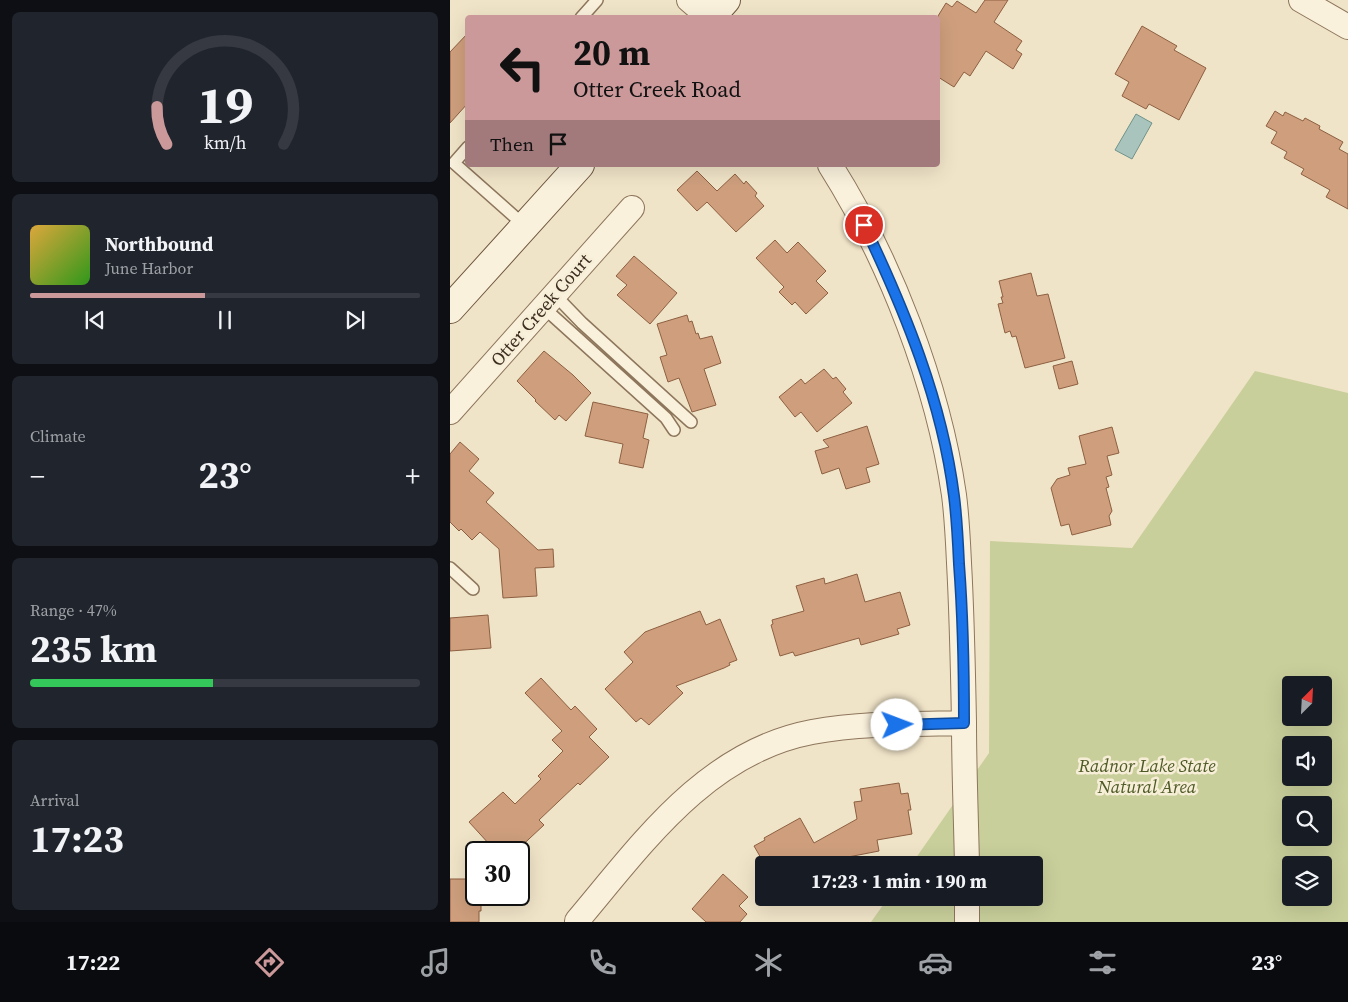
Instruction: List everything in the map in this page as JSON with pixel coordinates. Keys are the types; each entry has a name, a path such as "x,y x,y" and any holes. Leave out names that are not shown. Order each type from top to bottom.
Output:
{"main road":[{"path":"713,15 726,0"},
{"path":"450,309 578,167"}],"street":[{"path":"689,0 706,15"},
{"path":"1301,0 1348,27"},
{"path":"831,167 864,225 894,289 916,346 941,430 954,496 962,605 967,856"},
{"name":"Otter Creek Court","path":"454,402 632,208"},
{"path":"577,921 675,808 708,780 751,753 796,736 830,729 964,723"},
{"path":"967,906 967,922"}],"lane":[{"path":"584,15 597,0"},
{"path":"465,150 454,162 525,226"},
{"path":"548,300 582,323 691,422"},
{"path":"548,300 614,371 666,418 674,430"},
{"path":"614,371 624,361"},
{"path":"450,568 472,588"}],"green space":[{"name":"Radnor Lake State Natural Area","path":"1255,371 1348,393 1348,922 871,922 882,906 1043,906 1043,856 917,856 989,753 990,541 1132,548"}],"water":[{"path":"1136,114 1152,123 1132,159 1115,150"}],"building":[{"path":"985,0 1008,0 994,22 1022,41 1016,50 1022,54 1013,69 986,51 970,76 964,72 954,87 940,78 939,15 946,3 952,7 957,1 976,13"},
{"path":"1142,26 1177,46 1174,50 1206,68 1179,120 1149,104 1146,109 1122,96 1129,82 1115,74"},
{"path":"465,36 465,106 450,123 450,52"},
{"path":"1275,111 1283,116 1285,112 1303,121 1305,118 1320,126 1319,129 1343,142 1339,149 1348,154 1348,209 1326,197 1330,190 1301,174 1304,169 1284,158 1287,152 1271,143 1277,132 1266,126"},
{"path":"697,171 717,191 735,174 744,184 746,181 757,193 755,196 764,206 736,232 707,202 697,211 677,190"},
{"path":"775,240 787,253 798,242 826,271 816,281 828,293 806,314 795,302 792,305 779,292 784,287 756,258"},
{"path":"634,256 677,293 650,324 617,295 627,285 616,276"},
{"path":"1031,273 1037,296 1048,294 1065,358 1025,368 1016,336 1012,337 1010,331 1005,333 998,304 1003,303 999,281"},
{"path":"687,315 689,322 692,321 696,334 698,333 700,339 712,336 721,363 704,369 716,405 692,412 679,378 668,382 660,357 667,355 657,324"},
{"path":"544,351 591,393 566,421 559,415 555,420 517,381"},
{"path":"1072,361 1078,384 1059,389 1053,366"},
{"path":"824,369 833,379 836,377 846,389 843,392 852,403 817,432 801,412 795,417 779,397 801,379 805,384"},
{"path":"593,402 648,414 643,438 649,440 643,468 619,463 623,444 585,436"},
{"path":"867,426 879,464 866,468 870,482 846,489 839,468 822,474 815,451 829,447 823,440"},
{"path":"1112,427 1119,453 1107,456 1112,475 1106,477 1109,487 1106,488 1112,511 1109,516 1111,525 1072,535 1069,524 1061,526 1051,488 1057,479 1070,475 1068,468 1086,464 1079,436"},
{"path":"460,442 479,459 469,471 494,493 486,502 538,550 553,549 554,567 535,568 537,596 503,598 499,549 480,532 472,540 461,529 459,531 450,522 450,454"},
{"path":"857,574 865,602 900,592 910,625 897,629 899,634 861,645 859,638 795,656 793,652 780,656 771,625 773,624 772,620 804,611 796,586 824,578 825,584"},
{"path":"700,611 706,625 720,619 737,660 729,663 730,665 724,668 676,686 683,693 649,725 641,718 636,722 605,689 633,662 624,652 645,632"},
{"path":"488,615 491,648 450,651 450,618"},
{"path":"541,678 571,710 575,706 597,729 589,737 609,757 539,820 544,825 527,841 486,841 469,822 503,792 515,804 541,779 538,776 563,751 552,740 562,731 525,693"},
{"path":"899,783 901,794 908,793 911,810 908,810 912,834 877,840 879,851 853,856 760,856 754,846 765,840 764,838 800,818 814,843 857,819 854,802 862,801 860,789"},
{"path":"723,874 748,897 739,906 747,914 740,922 706,922 692,909"},
{"path":"450,879 465,879 465,906 481,906 479,922 450,922"}],"route":[{"path":"864,225 894,289 916,346 932,396 954,496 957,524 962,605 964,723 897,725"}]}
